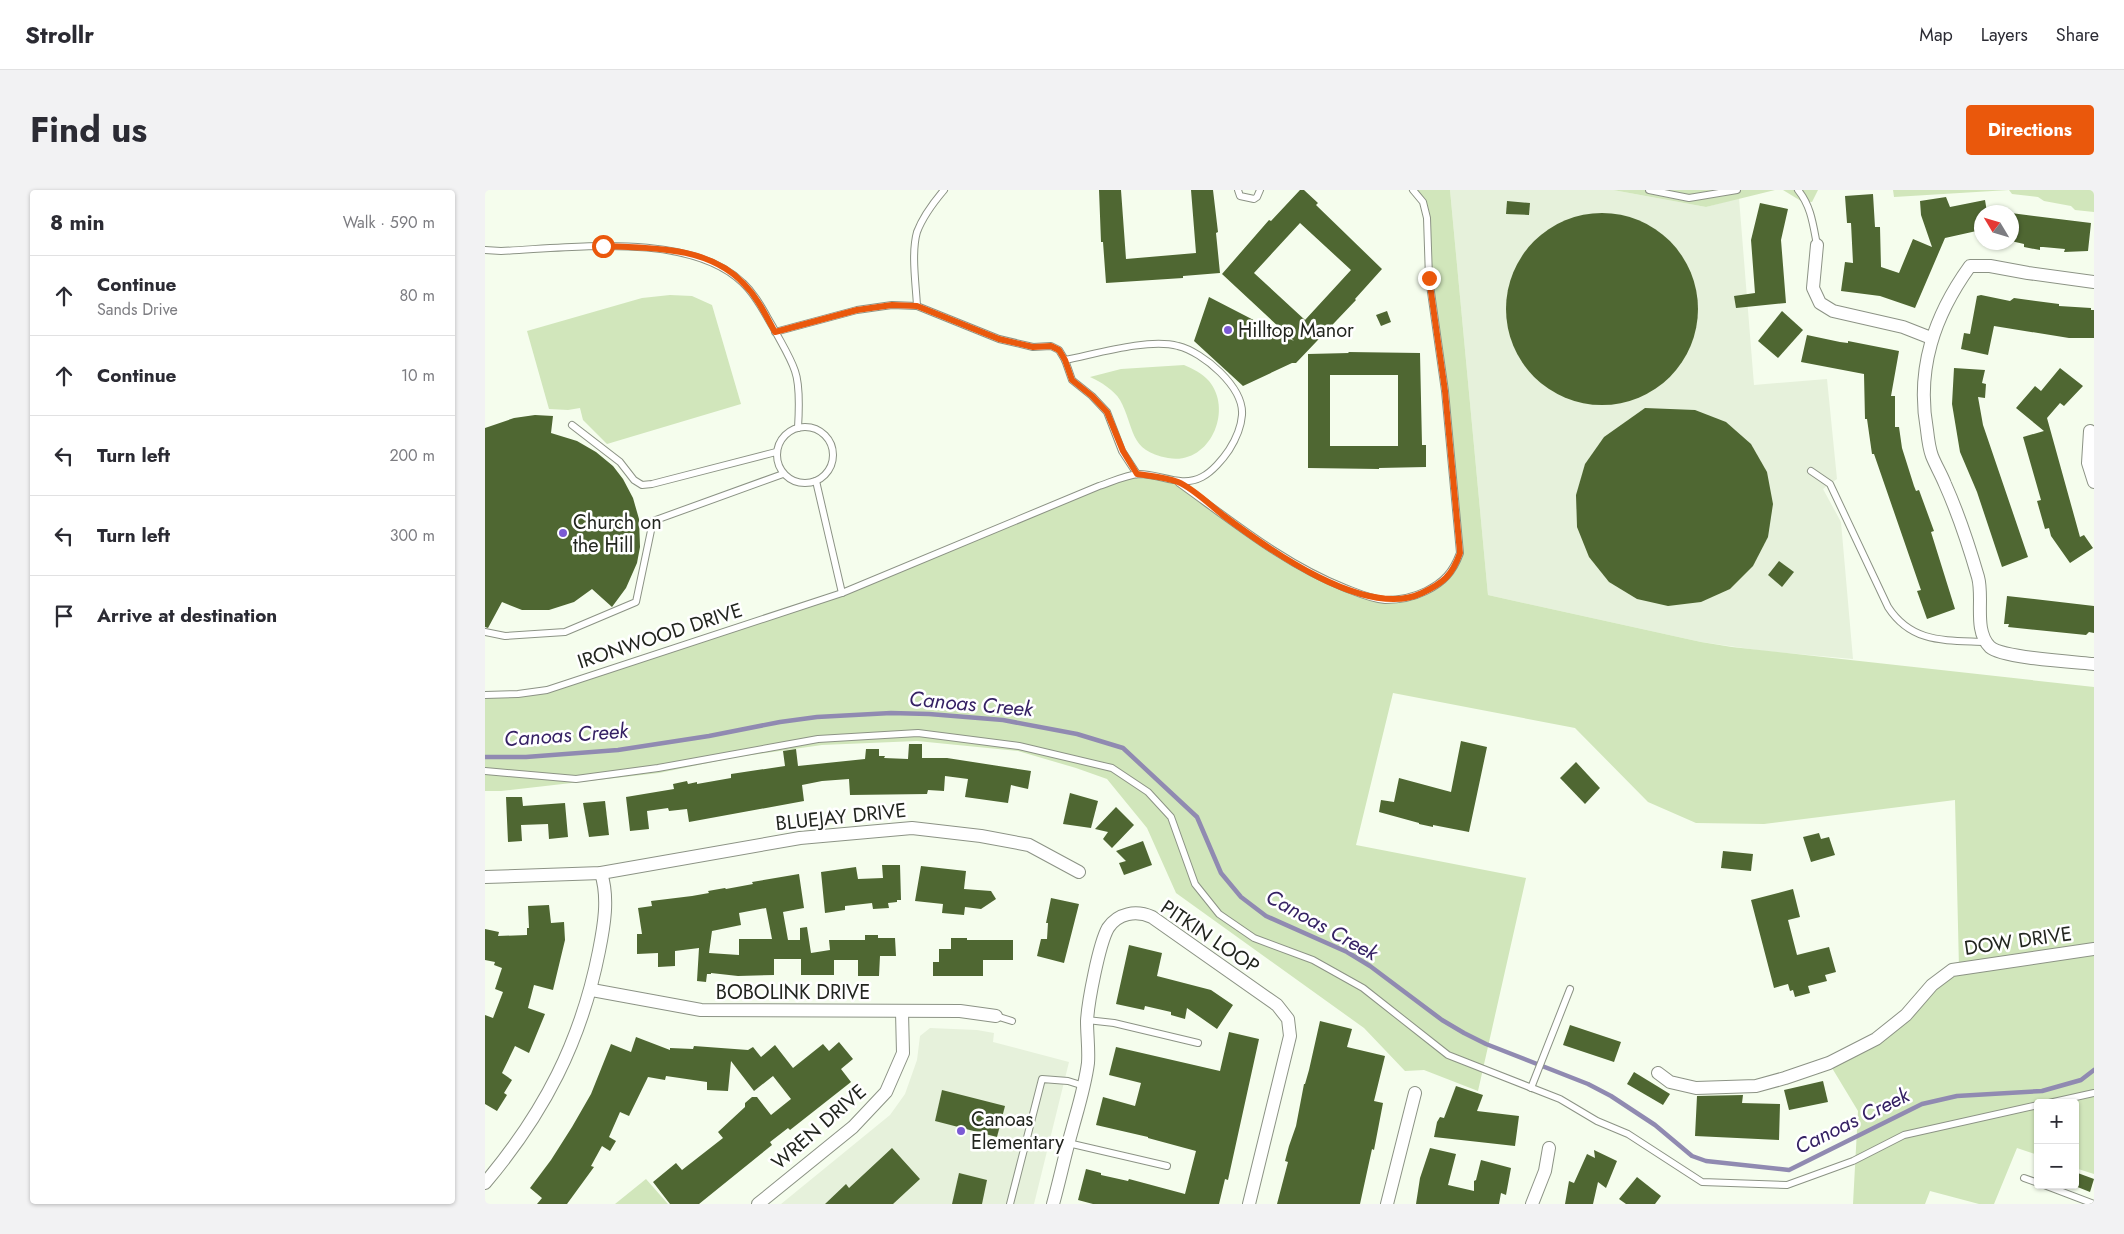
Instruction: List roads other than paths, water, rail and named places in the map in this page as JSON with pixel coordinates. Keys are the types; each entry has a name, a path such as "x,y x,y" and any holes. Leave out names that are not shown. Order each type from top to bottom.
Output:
{"street":[{"path":"1817,245 1813,288 1820,303 1833,311 1903,327 1931,338"},
{"path":"2094,282 2036,275 1990,266 1970,266 1957,284 1931,338 1923,375 1925,421 1931,455 1945,484 1979,579 1981,630 1989,645 2009,654 2094,664"},
{"path":"2090,431 2089,463 2094,482"},
{"name":"BLUEJAY DRIVE","path":"485,878 601,873 800,838 912,828 981,836 1029,845 1079,872"},
{"path":"485,1183 514,1148 548,1096 577,1033 591,990 602,936 606,889 601,873"},
{"name":"PITKIN LOOP","path":"1053,1204 1084,1086 1088,1062 1087,1020 1105,935 1109,926 1116,920 1133,913 1151,917 1277,1006 1288,1019 1289,1036 1249,1204"},
{"name":"DOW DRIVE","path":"1658,1073 1670,1082 1696,1088 1756,1086 1785,1078 1829,1062 1876,1039 1905,1015 1932,985 1952,970 2094,949"},
{"name":"BOBOLINK DRIVE","path":"591,990 701,1010 960,1011 996,1016"},
{"name":"WREN DRIVE","path":"758,1204 853,1127 886,1092 903,1053 902,1012"},
{"path":"1387,1204 1415,1093"},
{"path":"1532,1204 1545,1171 1549,1148"}],"lane":[{"path":"917,306 915,267 917,234 928,209 944,190"},
{"path":"1237,190 1240,196 1254,199 1260,190"},
{"path":"775,332 857,310 892,305 917,306 999,339 1033,347 1051,346 1059,350 1065,360 1072,380 1092,396 1107,412 1123,451 1137,474 1179,482 1253,538 1324,580 1364,596 1385,600 1415,596 1440,584 1454,569 1460,553 1445,391 1429,278 1427,218 1423,202 1413,190"},
{"path":"1649,190 1689,198 1737,190"},
{"path":"1798,190 1807,201 1817,245"},
{"path":"485,250 501,251 603,246 677,251 707,259 743,282 763,310 775,332 796,373 799,412 798,428"},
{"path":"1065,360 1129,347 1153,344 1177,345 1200,354 1221,372 1237,395 1242,413 1237,437 1224,458 1202,477 1179,482"},
{"path":"572,424 620,462 634,480 641,485 652,484 777,452"},
{"path":"798,428 813,428 820,432 826,436 833,450 829,470 816,482 798,483 783,474 777,460 778,446 786,434 798,428"},
{"path":"1811,471 1830,484 1888,607 1897,622 1911,632 1924,636 1989,645"},
{"path":"485,632 505,636 565,632 636,602 653,521 783,474"},
{"name":"IRONWOOD DRIVE","path":"485,694 518,694 547,690 842,593 1099,486 1137,474"},
{"path":"816,482 842,593"},
{"path":"485,772 577,779 658,768 818,739 918,733 1019,746 1113,768 1149,792 1171,817 1195,884 1219,914 1254,938 1313,960 1363,988 1448,1055 1532,1086 1597,1121 1628,1134 1702,1182 1787,1185 1853,1161 1904,1135 2034,1106"},
{"path":"1532,1086 1570,989"},
{"path":"996,1016 1013,1021"},
{"path":"1087,1020 1114,1023 1198,1043"},
{"path":"1010,1204 1042,1079 1084,1086"},
{"path":"2067,1099 2094,1093"},
{"path":"1068,1143 1167,1166"},
{"path":"2024,1178 2034,1182"},
{"path":"2055,1189 2094,1204"}],"waterway":[{"name":"Canoas Creek","path":"485,757 526,757 618,750 709,736 780,722 817,717 891,713 1003,720 1077,734 1123,748 1197,817 1221,873 1241,897 1266,916 1347,952 1370,966 1442,1020 1464,1033 1486,1044 1588,1084 1611,1096 1655,1125 1692,1156 1706,1161 1789,1170 1922,1104 1957,1096 2042,1091 2081,1080 2094,1070"}],"place":[{"name":"Hilltop Manor","path":"1228,330"},
{"name":"Church on the Hill","path":"563,533"},
{"name":"Canoas Elementary","path":"961,1131"}]}
